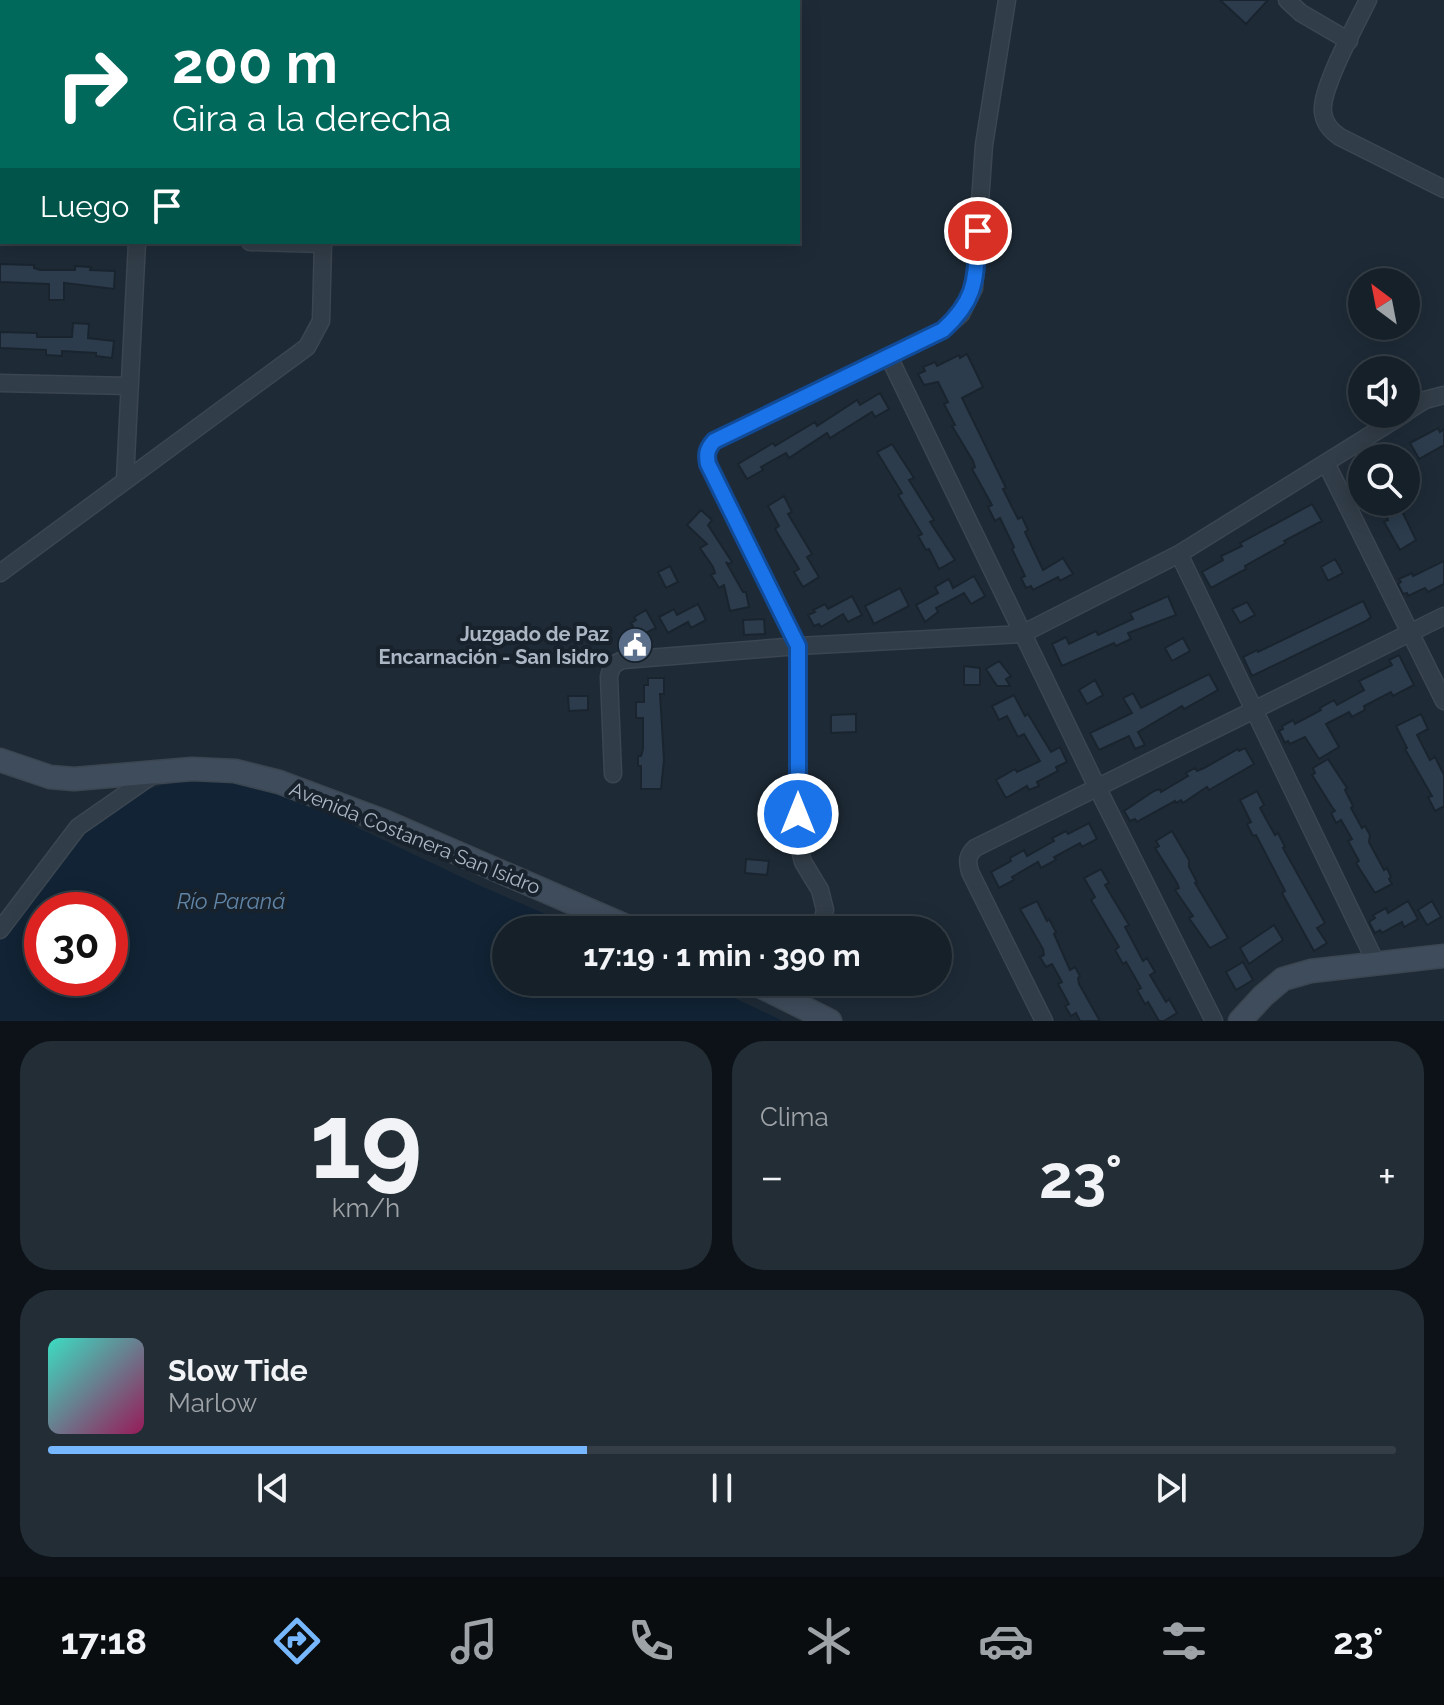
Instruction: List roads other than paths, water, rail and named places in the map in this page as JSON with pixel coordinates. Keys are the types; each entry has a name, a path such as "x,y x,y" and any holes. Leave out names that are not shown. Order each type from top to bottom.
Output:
{"main road":[{"name":"Avenida Costanera San Isidro","path":"0,760 50,777 74,779 192,769 235,771 279,782 386,822 603,916"},
{"path":"1240,1021 1283,979 1311,971 1444,956"},
{"path":"794,996 830,1021"}],"street":[{"path":"824,916 820,890 803,862 798,842 798,646 706,455 714,441 943,330 961,314 974,288 984,145 1007,0"},
{"path":"1287,0 1301,13 1349,41"},
{"path":"1368,0 1323,99 1325,122 1340,137 1444,189"},
{"path":"125,480 137,244"},
{"path":"0,573 307,347 321,321 323,244"},
{"path":"889,357 1214,1021"},
{"path":"0,383 129,386"},
{"path":"1420,403 1444,395"},
{"path":"613,774 609,677 616,662 798,646 1022,634 1179,554 1381,428"},
{"path":"1326,463 1444,701"},
{"path":"1179,554 1377,965"},
{"path":"1044,1021 970,872 967,862 975,848 1444,616"},
{"path":"0,930 78,827 157,772"}],"water":[{"name":"Río Paraná","path":"212,778 276,789 550,916 492,916 492,996 730,996 783,1021 0,1021 0,934 24,902 24,996 128,996 128,892 32,892 70,841 136,793 162,785"}],"place":[{"name":"Juzgado de Paz Encarnación - San Isidro","path":"635,645"}]}
